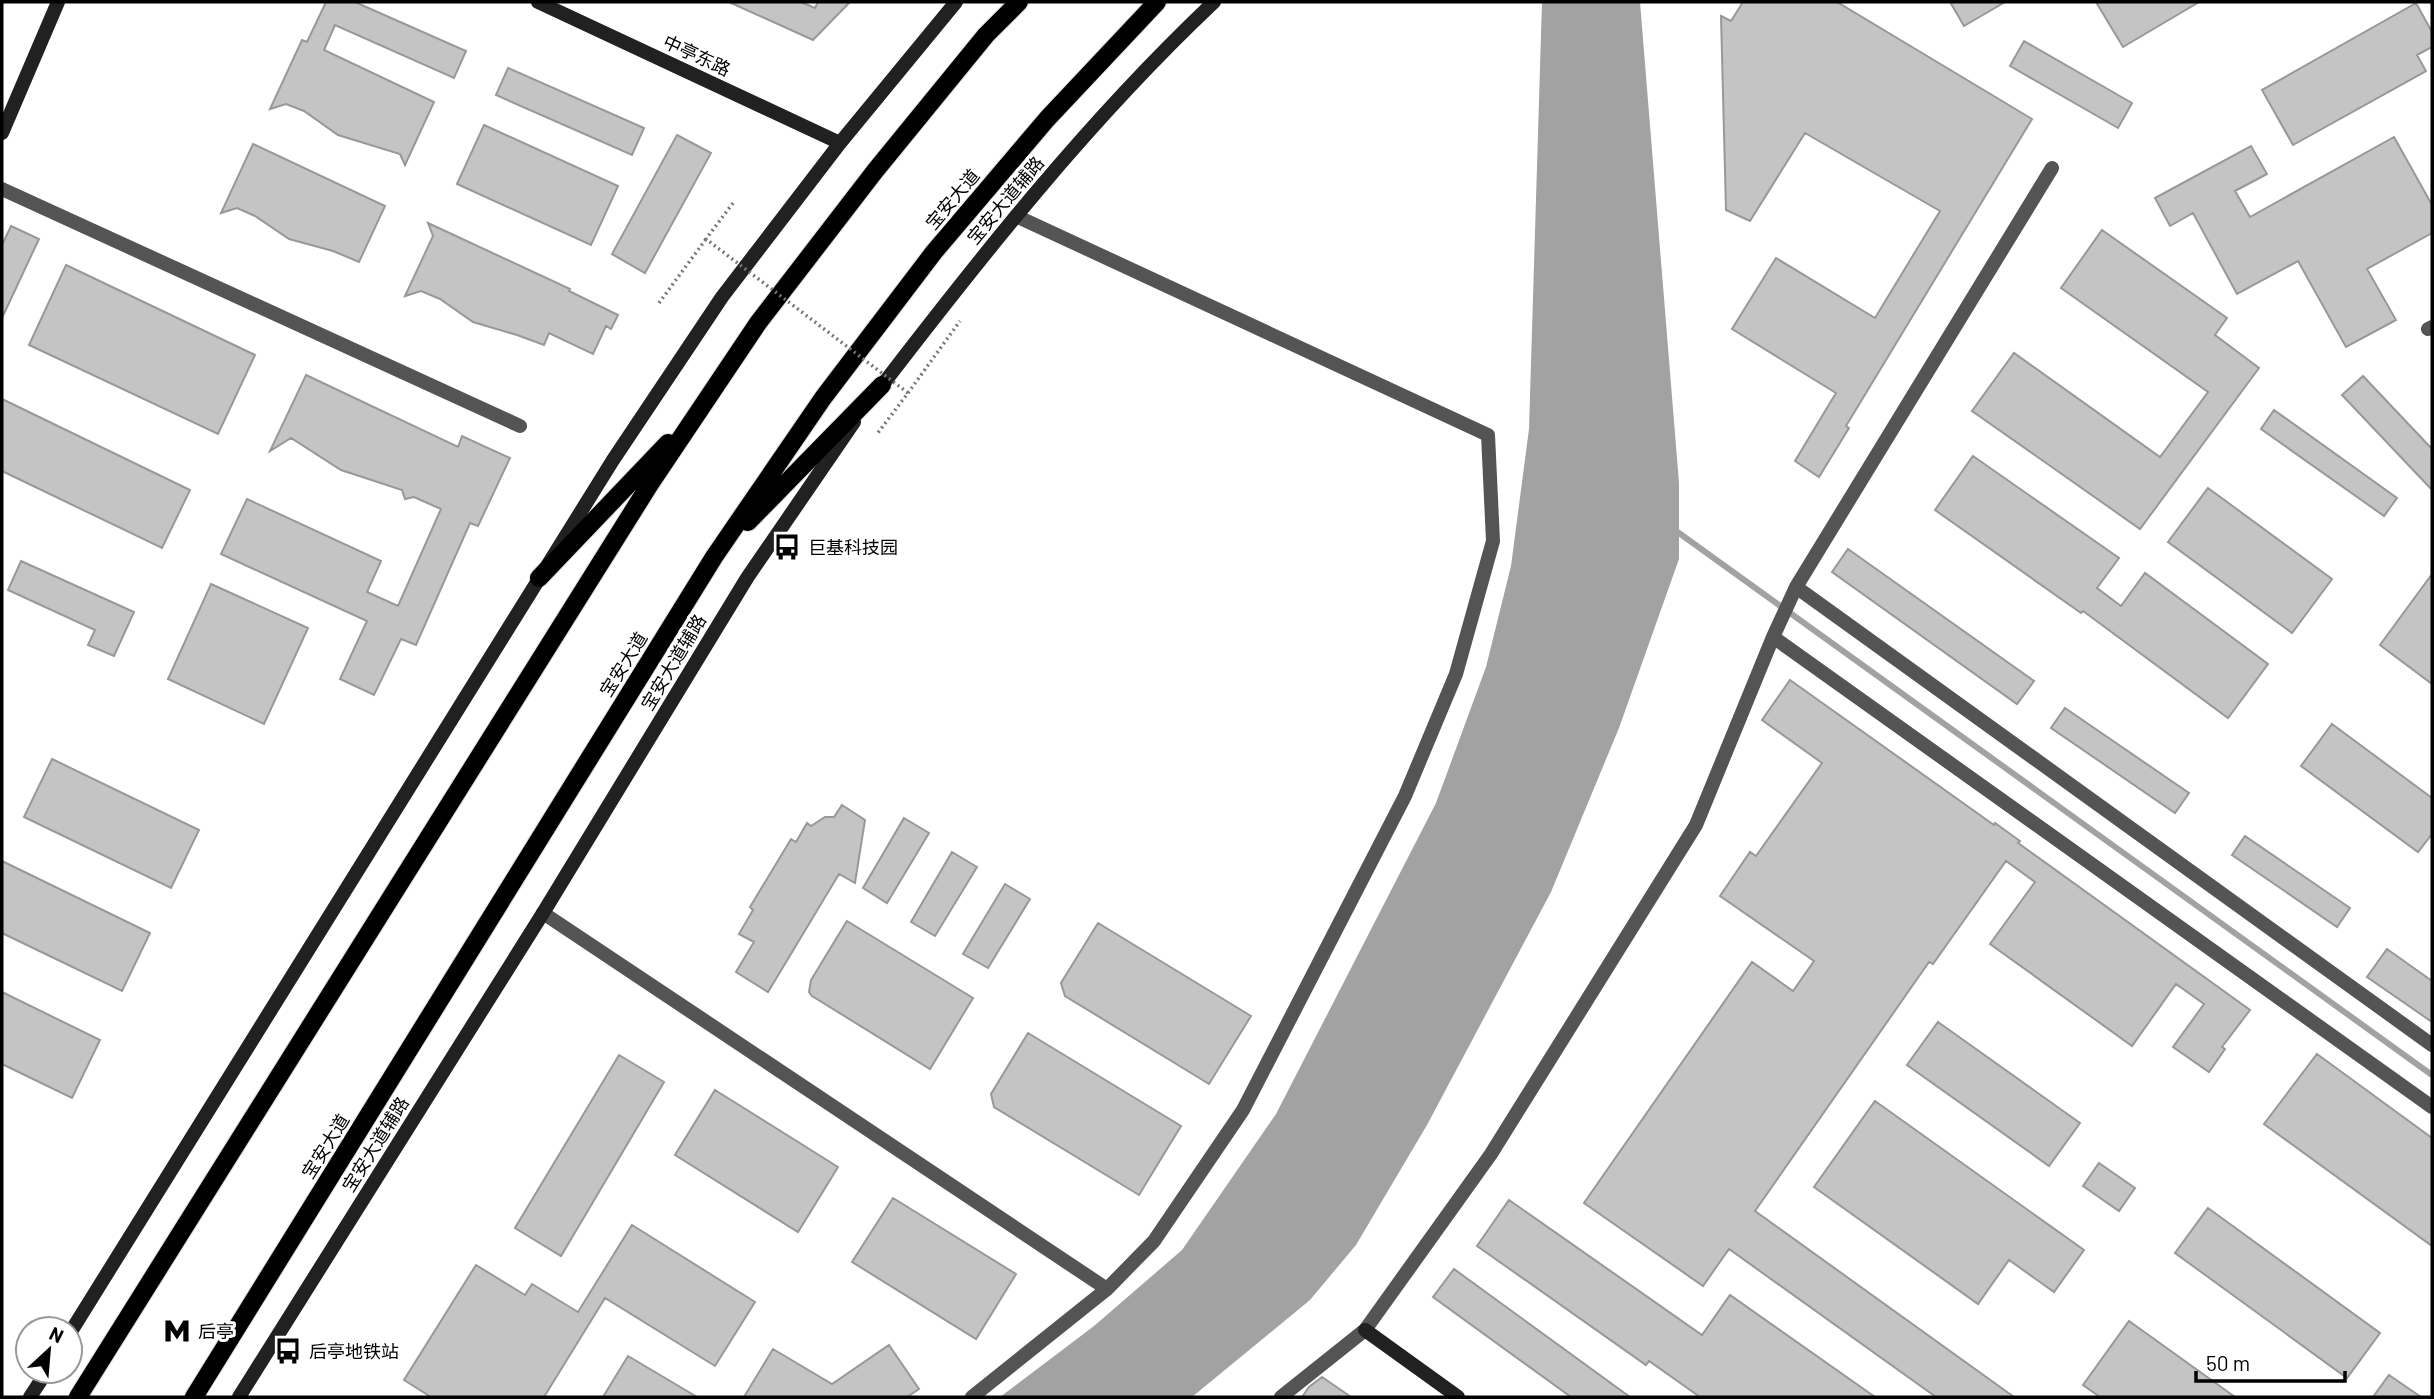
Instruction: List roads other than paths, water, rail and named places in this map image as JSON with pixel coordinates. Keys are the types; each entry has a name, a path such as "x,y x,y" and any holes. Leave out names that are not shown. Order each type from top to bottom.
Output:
{"main road":[{"path":"2,133 58,2"},
{"name":"中亭东路","path":"538,2 840,143"},
{"path":"81,1315 612,460 722,296 840,143 956,2"},
{"path":"79,1397 643,496 758,323 875,171 986,35 1018,2"},
{"name":"宝安大道","path":"194,1397 714,557 822,398 934,252 1047,119 1157,2"},
{"name":"宝安大道辅路","path":"239,1397 542,913 747,578 855,421 965,277 1076,145 1175,38 1214,2"},
{"path":"714,557 883,385"},
{"path":"539,578 702,407"},
{"path":"1365,1330 1458,1397"}],"street":[{"path":"1281,1397 1365,1330 1491,1154 1696,825 1794,593 2052,168"},
{"path":"2,189 520,426"},
{"path":"972,1397 1107,1289 1154,1241 1243,1110 1405,796 1456,674 1493,541 1488,435 1016,216"},
{"path":"1794,593 2432,1045"},
{"path":"1776,631 2432,1107"},
{"path":"542,913 1107,1289"}],"waterway":[{"path":"1672,528 2432,1075"}],"place":[{"name":"巨基科技园","path":"787,547"},
{"name":"后亭","path":"177,1331"},
{"name":"后亭地铁站","path":"288,1351"}]}
